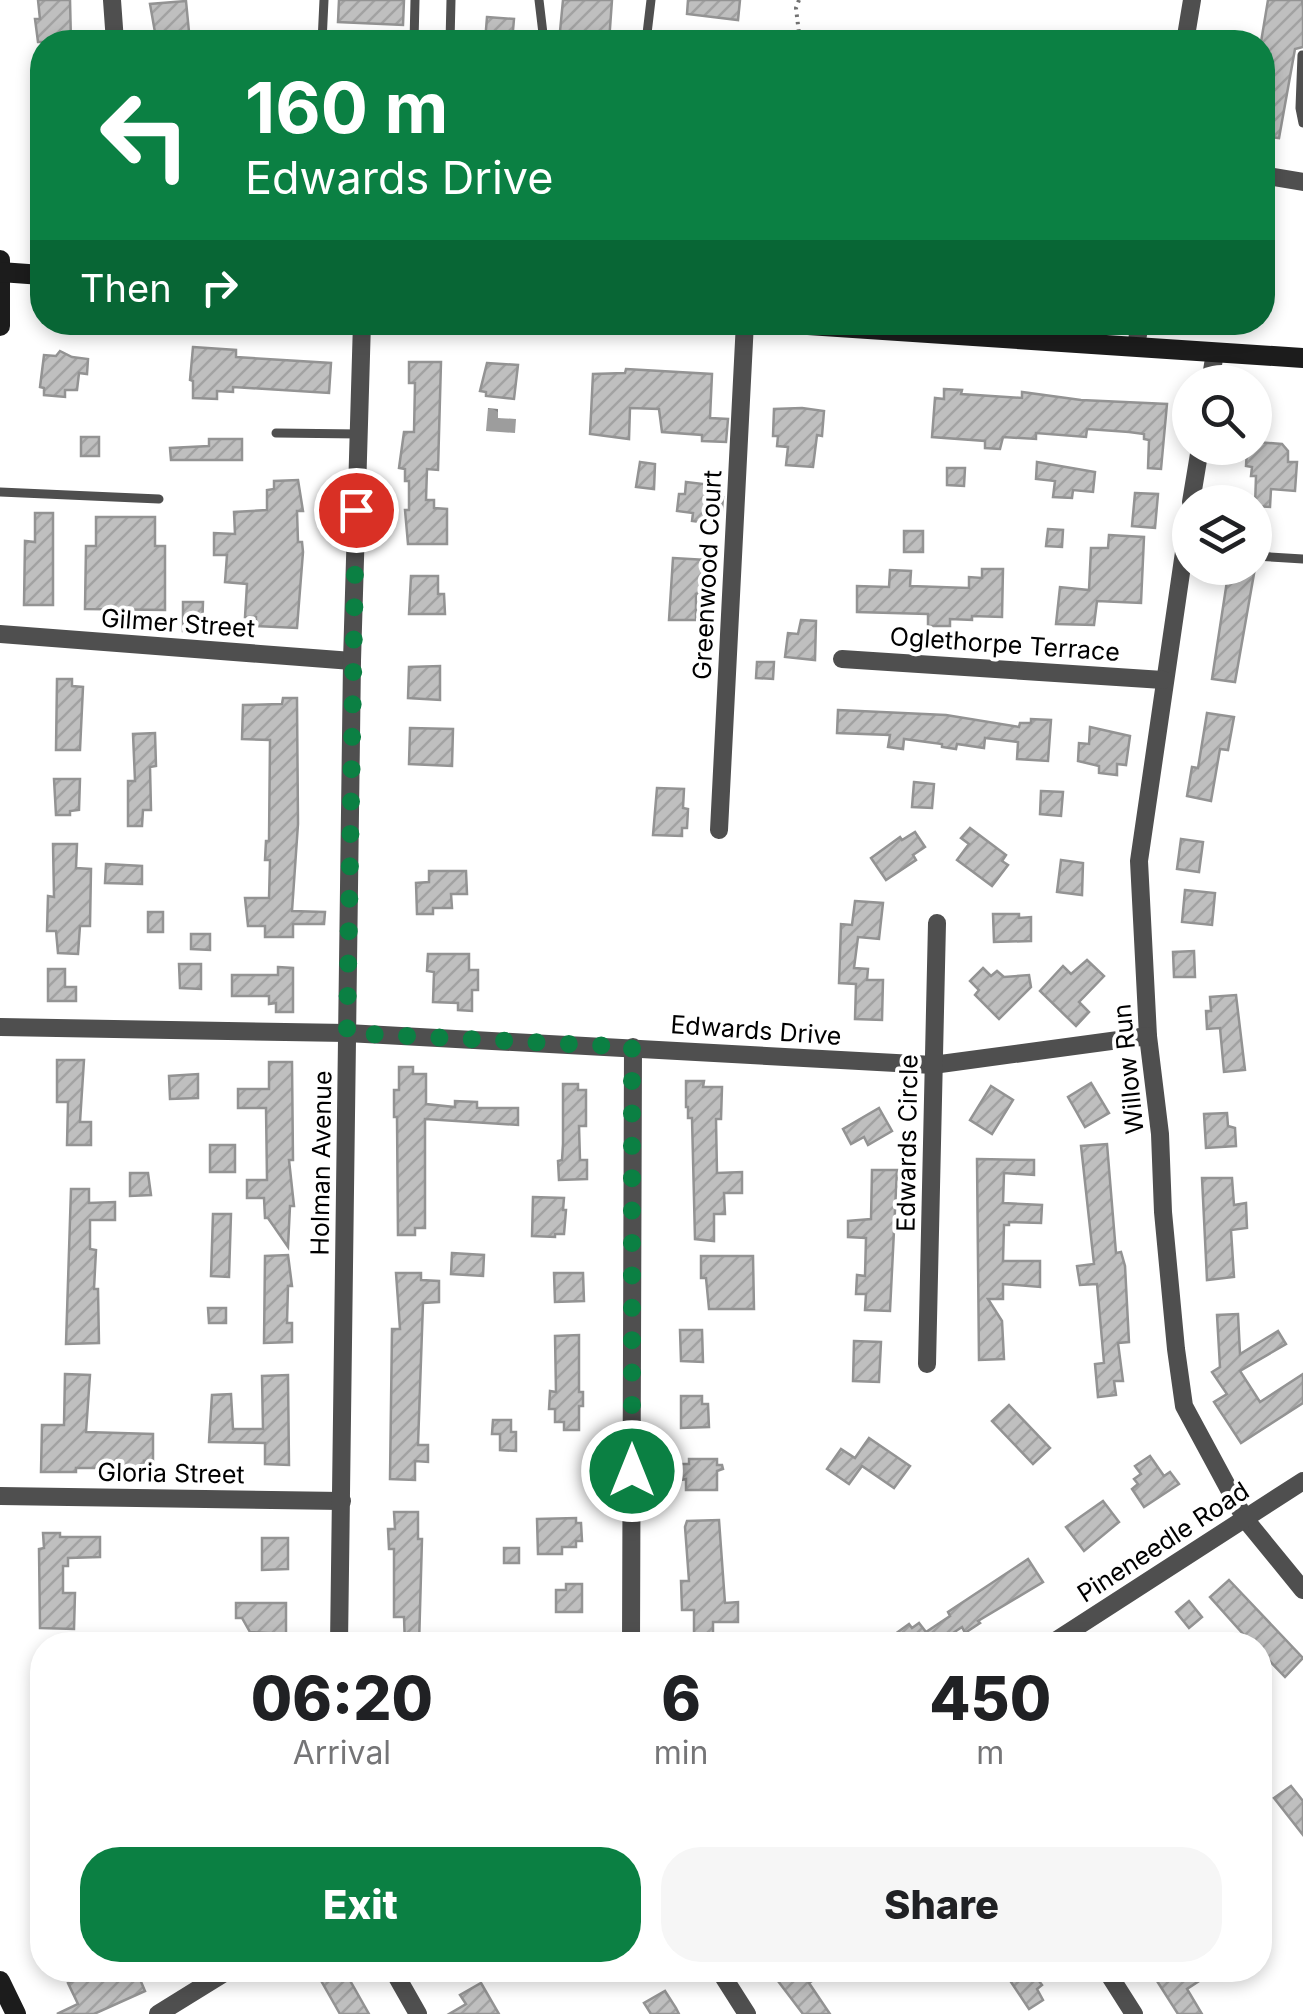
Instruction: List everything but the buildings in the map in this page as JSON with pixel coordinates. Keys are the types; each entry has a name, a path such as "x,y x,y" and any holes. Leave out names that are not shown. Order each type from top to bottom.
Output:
{"main road":[{"path":"0,260 0,326"},
{"path":"0,272 30,274"},
{"path":"956,335 1303,358"},
{"path":"0,1981 16,2014"}],"street":[{"path":"112,0 114,30"},
{"path":"1187,30 1192,0"},
{"path":"1275,178 1303,182"},
{"name":"Holman Avenue","path":"340,1632 352,661 362,335"},
{"name":"Greenwood Court","path":"719,830 744,335"},
{"path":"1136,347 1138,335"},
{"path":"1213,365 1215,353"},
{"name":"Willow Run","path":"1181,585 1163,680 1139,861 1148,1036 1184,1406 1245,1519 1303,1590"},
{"name":"Gilmer Street","path":"0,634 352,661"},
{"name":"Oglethorpe Terrace","path":"842,659 1163,680"},
{"name":"Edwards Circle","path":"927,1364 937,923"},
{"name":"Edwards Drive","path":"0,1027 347,1033 934,1065 1148,1036"},
{"path":"631,1632 632,1047"},
{"name":"Pineneedle Road","path":"1069,1632 1303,1481"},
{"name":"Gloria Street","path":"0,1496 342,1500"},
{"path":"158,2014 210,1982"},
{"path":"399,1982 418,2014"},
{"path":"727,1982 747,2014"},
{"path":"1114,1982 1134,2014"}],"lane":[{"path":"323,30 324,0"},
{"path":"414,30 415,0"},
{"path":"450,30 451,0"},
{"path":"539,0 543,30"},
{"path":"647,30 651,0"},
{"path":"1302,55 1303,123"},
{"path":"276,433 359,434"},
{"path":"0,492 159,499"},
{"path":"1272,557 1303,559"}],"path":[{"path":"799,0 799,30"}],"water":[{"path":"488,408 498,409 498,418 516,419 515,433 486,431"}],"route":[{"path":"356,510 347,1033 632,1047 632,1471"}]}
